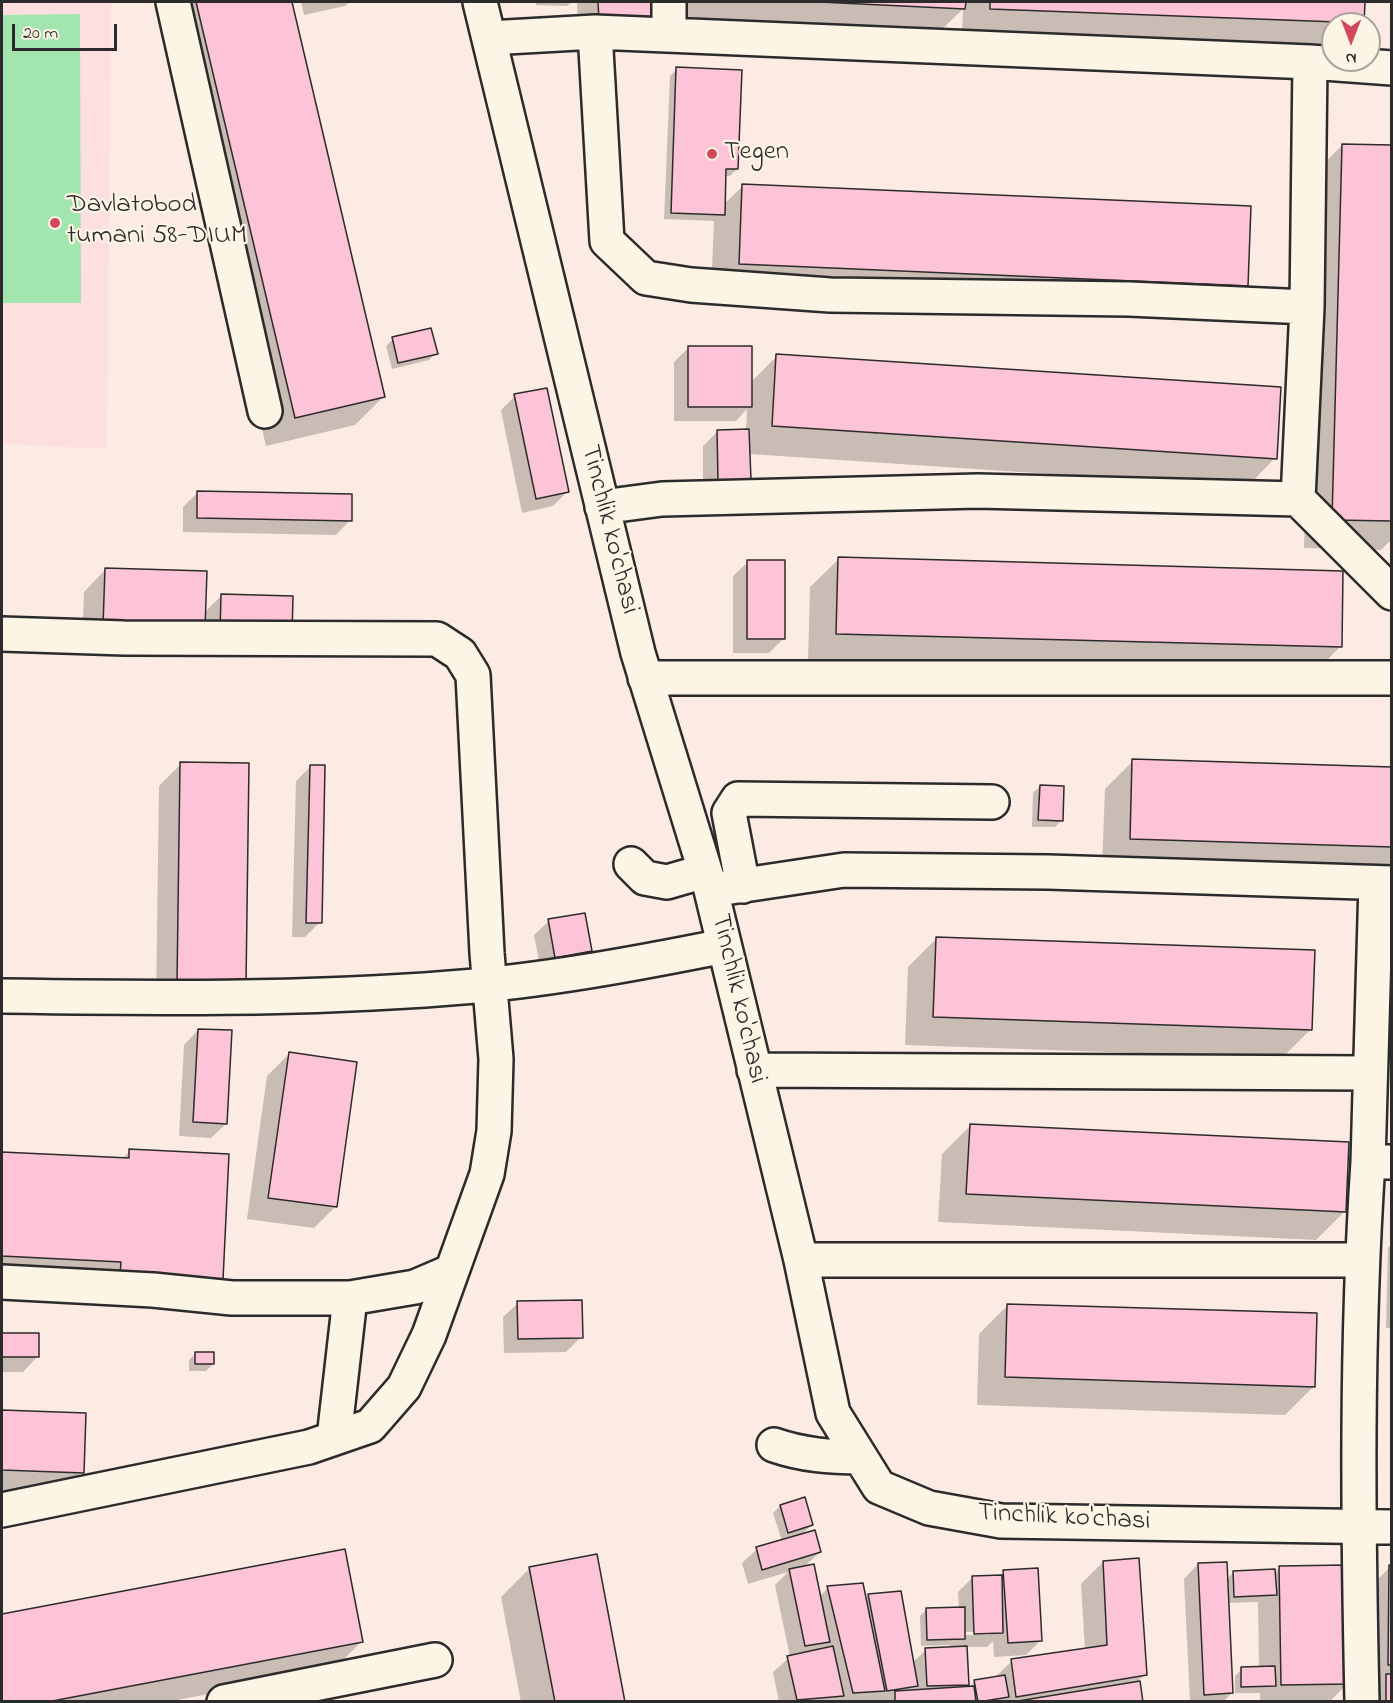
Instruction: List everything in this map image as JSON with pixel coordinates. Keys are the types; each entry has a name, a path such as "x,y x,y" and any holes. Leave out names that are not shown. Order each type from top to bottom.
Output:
{"street":[{"path":"173,2 265,411"},
{"name":"Tinchlik ko'chasi","path":"480,2 645,678 708,881 801,1260 833,1413 879,1487 929,1508 1001,1521 1392,1527"},
{"path":"669,2 669,35"},
{"path":"595,32 607,241 646,278 691,285 830,295 1129,299 1307,307"},
{"path":"489,38 595,32 1310,62 1392,68"},
{"path":"1298,499 1307,307 1310,62"},
{"path":"602,507 662,499 978,491 1298,499 1392,593"},
{"path":"2,634 124,638 437,639 460,654 473,675 496,1059 494,1131 487,1174 429,1335 404,1387 370,1426 309,1447 2,1510"},
{"path":"645,678 1392,678"},
{"path":"743,886 729,813 738,799 992,802"},
{"path":"630,864 645,878 668,882 708,881 743,886 844,870 1048,872 1384,883 1369,1073 1380,1162 1361,1260 1358,1527 1362,1701"},
{"path":"2,996 201,998 451,988 611,967 724,946"},
{"path":"754,1070 1369,1073"},
{"path":"801,1260 1361,1260"},
{"path":"2,1282 153,1290 232,1298 350,1298 415,1287 450,1272"},
{"path":"334,1438 350,1298"},
{"path":"774,1444 796,1453 826,1457 860,1457"},
{"path":"224,1701 435,1660"}],"shaded area":[{"name":"Davlatobod tumani 58-DIUM","path":"2,2 111,2 107,449 2,444"}],"green space":[{"path":"80,14 81,303 2,303 2,15"}],"building":[{"path":"196,2 292,2 385,397 295,418"},
{"path":"598,2 657,2 658,18 599,20"},
{"path":"819,2 966,2 965,9"},
{"path":"990,2 1365,2 1365,12 1321,12 1321,21 990,9"},
{"path":"676,67 742,70 738,169 726,169 725,215 671,213"},
{"path":"1342,144 1392,145 1392,521 1332,520"},
{"path":"742,184 1251,206 1248,286 739,264"},
{"path":"431,328 438,354 398,363 392,337"},
{"path":"688,346 752,346 752,407 688,407"},
{"path":"776,354 1281,387 1277,459 772,426"},
{"path":"547,388 569,492 536,499 514,394"},
{"path":"749,429 751,480 718,481 717,430"},
{"path":"197,491 352,494 352,521 197,518"},
{"path":"838,557 1343,571 1342,647 836,634"},
{"path":"747,560 785,560 785,639 747,639"},
{"path":"105,568 207,571 205,629 103,626"},
{"path":"221,594 293,596 292,636 220,633"},
{"path":"1132,759 1392,767 1392,847 1130,839"},
{"path":"180,762 249,763 246,984 177,983"},
{"path":"310,765 325,765 322,923 306,923"},
{"path":"1040,785 1064,786 1063,821 1038,820"},
{"path":"585,913 592,951 555,958 548,919"},
{"path":"936,937 1315,950 1312,1030 933,1017"},
{"path":"198,1029 232,1030 227,1124 193,1122"},
{"path":"289,1052 357,1062 337,1207 268,1198"},
{"path":"970,1124 1349,1142 1346,1212 966,1194"},
{"path":"129,1149 229,1154 223,1280 120,1275 121,1262 2,1256 2,1152 129,1158"},
{"path":"582,1300 583,1338 518,1339 517,1301"},
{"path":"1007,1304 1317,1313 1315,1387 1005,1377"},
{"path":"2,1333 39,1333 39,1357 2,1357"},
{"path":"195,1352 214,1352 214,1364 195,1364"},
{"path":"2,1410 86,1413 84,1473 2,1470"},
{"path":"805,1497 813,1525 788,1533 780,1505"},
{"path":"815,1530 821,1552 762,1570 756,1547"},
{"path":"345,1549 363,1642 47,1702 2,1702 2,1614"},
{"path":"597,1554 625,1702 555,1702 529,1567"},
{"path":"1139,1558 1147,1675 1016,1697 1011,1659 1107,1645 1103,1561"},
{"path":"1227,1562 1233,1693 1204,1695 1198,1563"},
{"path":"814,1564 830,1642 805,1646 789,1569"},
{"path":"1347,1565 1349,1684 1281,1685 1279,1566"},
{"path":"1389,1565 1392,1565 1392,1665 1388,1665"},
{"path":"1038,1568 1042,1641 1008,1643 1003,1570"},
{"path":"1275,1569 1277,1595 1234,1597 1233,1571"},
{"path":"1002,1575 1003,1633 974,1634 972,1576"},
{"path":"863,1583 885,1691 853,1693 827,1586"},
{"path":"901,1591 918,1686 887,1691 868,1594"},
{"path":"965,1607 965,1639 927,1640 926,1608"},
{"path":"833,1646 844,1696 797,1700 787,1656"},
{"path":"967,1646 969,1685 927,1686 925,1648"},
{"path":"1275,1666 1276,1686 1241,1687 1241,1667"},
{"path":"1386,1674 1392,1674 1392,1702 1386,1702"},
{"path":"1005,1675 1009,1697 978,1702 974,1680"},
{"path":"1140,1681 1143,1702 1012,1702"},
{"path":"974,1686 976,1702 895,1702 895,1691"}],"place":[{"name":"Tegen","path":"712,154"},
{"name":"Davlatobod tumani 58-DIUM","path":"55,223"}]}
